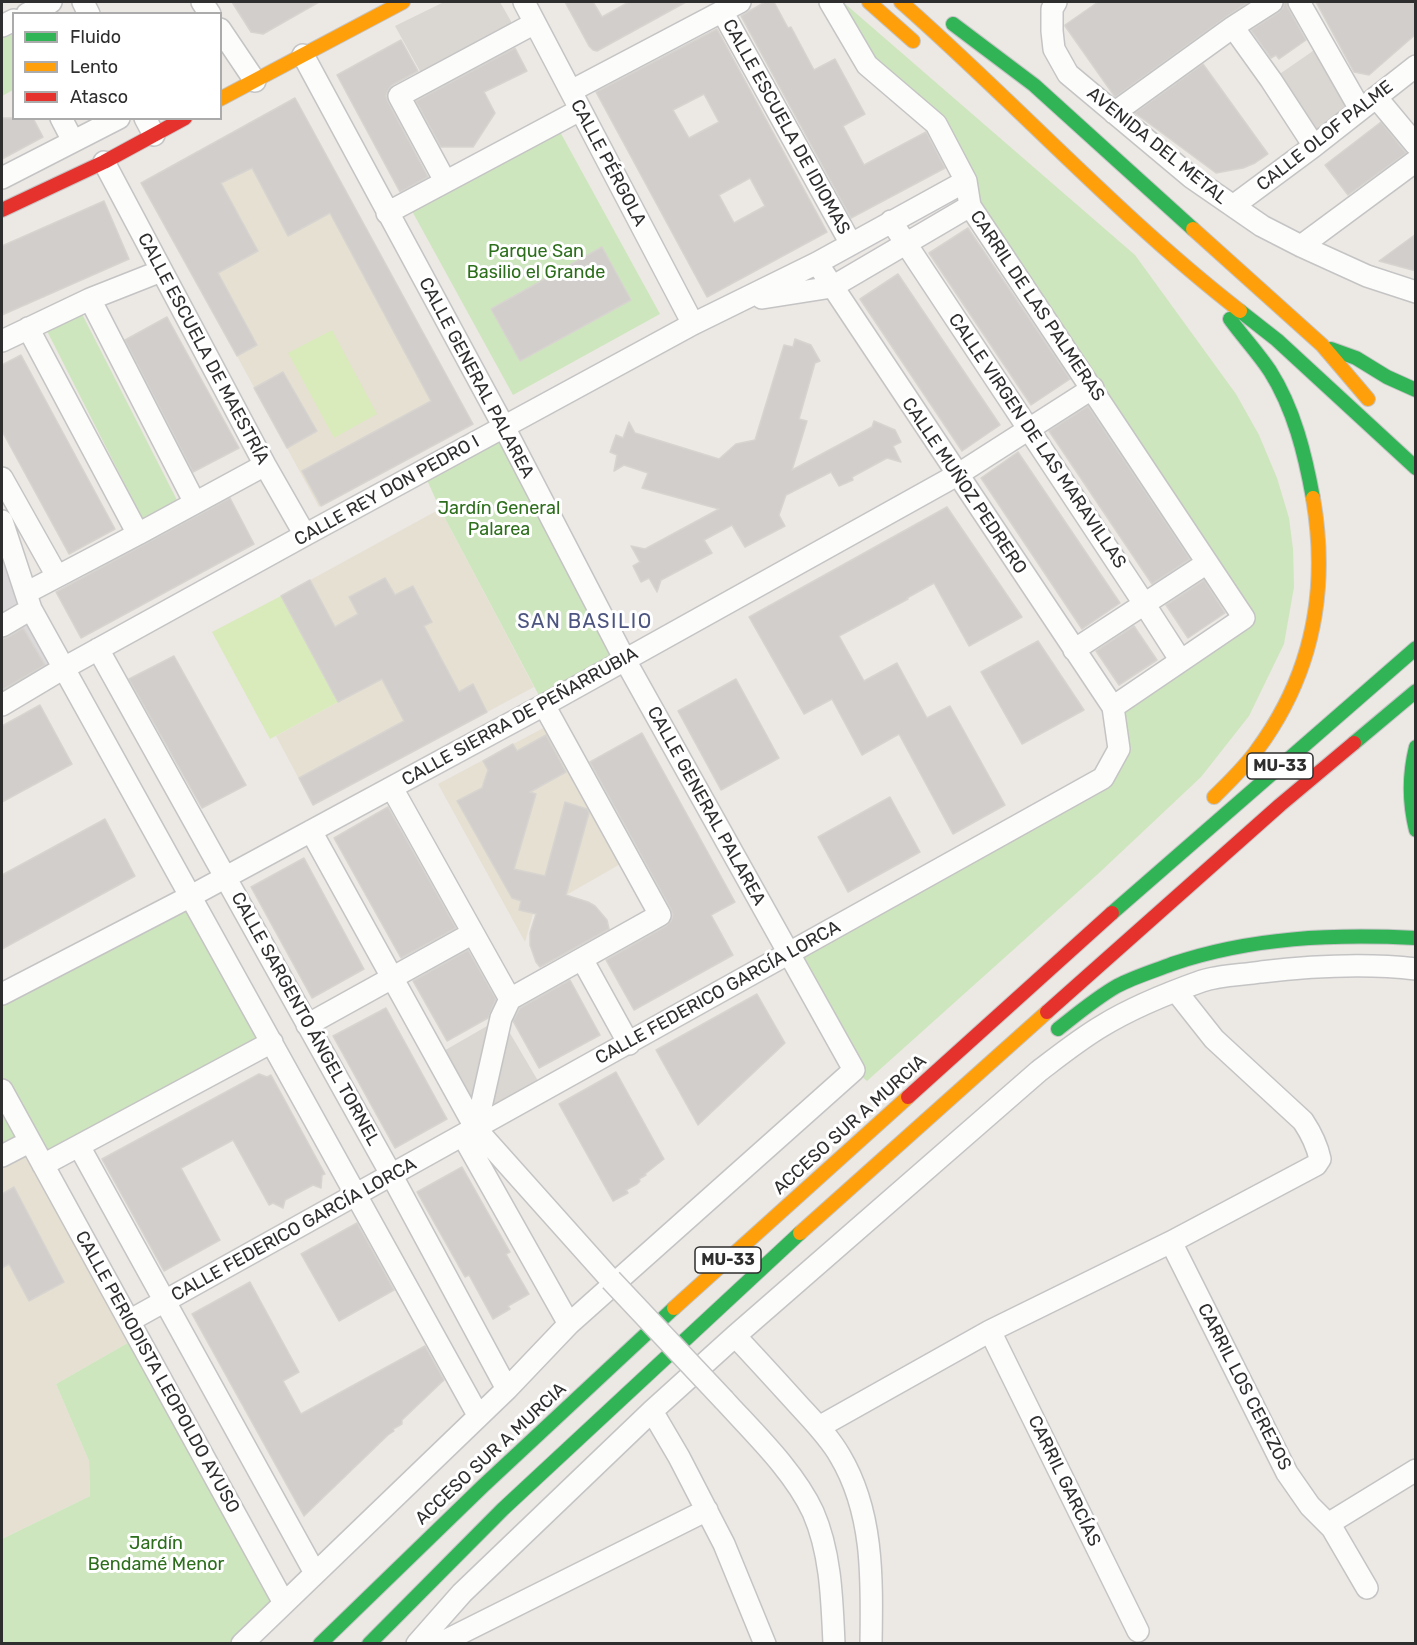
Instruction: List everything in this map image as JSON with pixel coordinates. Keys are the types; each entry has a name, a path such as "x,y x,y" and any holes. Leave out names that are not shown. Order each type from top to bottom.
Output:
{"main road":[{"path":"222,98 400,2"},
{"path":"869,2 927,53"},
{"path":"901,2 1078,169 1204,283 1277,340 1416,468"},
{"path":"940,14 1034,85 1322,345 1382,412"},
{"path":"980,26 1034,85"},
{"path":"984,96 1078,169"},
{"path":"2,210 104,162 150,127 176,120"},
{"path":"1203,808 1248,762 1280,715 1305,657 1314,621 1320,577 1316,512 1302,447 1288,406 1275,378 1204,283"},
{"path":"1322,345 1356,358 1387,377 1416,390"},
{"name":"ACCESO SUR A MURCIA","path":"320,1644 631,1347 1144,884 1416,648"},
{"name":"MU-33","path":"369,1644 503,1509 780,1251 1163,908 1280,805 1416,691"},
{"path":"1416,747 1409,780 1409,797 1416,830"},
{"path":"1144,884 1161,855"},
{"path":"1046,1039 1092,1002 1114,988 1188,958 1253,942 1280,939 1338,936 1416,938"},
{"path":"780,1251 957,1110"}],"street":[{"path":"32,12 51,2"},
{"name":"CALLE PÉRGOLA","path":"524,2 693,324"},
{"name":"CARRIL DE LAS PALMERAS","path":"830,2 867,65 936,124 966,181 970,206 1244,618 1181,661"},
{"name":"AVENIDA DEL METAL","path":"1056,2 1052,9 1054,49 1068,74 1191,177 1262,226 1301,246 1367,276 1416,292"},
{"path":"1114,113 1233,27 1272,2"},
{"path":"1299,2 1368,103 1416,145"},
{"path":"387,213 445,181 731,6"},
{"name":"CALLE ESCUELA DE IDIOMAS","path":"731,6 851,244"},
{"path":"445,181 399,96 535,23"},
{"path":"1233,27 1314,146"},
{"path":"222,32 255,81"},
{"name":"CALLE GENERAL PALAREA","path":"303,55 504,427 625,660 854,1070 568,1324"},
{"name":"CALLE OLOF PALME","path":"1233,206 1416,66"},
{"path":"62,120 73,141"},
{"path":"2,178 115,120"},
{"path":"1301,246 1416,161"},
{"name":"CALLE ESCUELA DE MAESTRÍA","path":"104,162 304,535"},
{"name":"CALLE REY DON PEDRO I","path":"2,705 64,668 304,535 693,324 817,264 966,181"},
{"name":"CALLE REY DON PEDRO I","path":"740,301 832,287 970,206"},
{"name":"CALLE VIRGEN DE LAS MARAVILLAS","path":"891,221 1181,661"},
{"name":"CALLE MUÑOZ PEDRERO","path":"817,264 1113,707"},
{"path":"2,341 90,298 161,271"},
{"path":"90,298 195,502"},
{"path":"28,328 138,534"},
{"name":"CALLE SIERRA DE PEÑARRUBIA","path":"2,994 225,878 544,705 957,475 1093,388"},
{"path":"2,626 57,576 265,465"},
{"path":"2,477 57,576"},
{"path":"2,521 9,569 29,601 478,1415"},
{"path":"1074,650 1207,563"},
{"name":"CALLE SARGENTO ÁNGEL TORNEL","path":"98,649 392,1176 507,1389"},
{"path":"1113,707 1181,661"},
{"path":"469,1133 501,1018 510,999 660,915 544,705"},
{"name":"CALLE FEDERICO GARCÍA LORCA","path":"129,1321 1103,778 1119,748 1113,707"},
{"path":"392,788 510,999"},
{"path":"242,1644 507,1389 568,1324 469,1133 392,977 311,831"},
{"path":"307,1025 473,933"},
{"path":"582,959 629,1044"},
{"path":"426,1642 462,1593 652,1411 1039,1071 1069,1048 1135,1008 1204,981 1289,969 1340,965 1416,969"},
{"path":"819,1427 990,1331 1172,1242 1316,1165 1320,1159 1313,1137 1303,1121 1214,1039 1176,991"},
{"path":"43,1165 272,1042"},
{"name":"CALLE PERIODISTA LEOPOLDO AYUSO","path":"3,1095 284,1603"},
{"path":"469,1133 724,1400 774,1455 800,1488 813,1512 829,1570 834,1644"},
{"path":"2,1156 29,1142"},
{"path":"79,1146 315,1573"},
{"name":"CARRIL LOS CEREZOS","path":"1172,1242 1287,1473 1310,1506 1340,1540 1366,1588"},
{"name":"CARRIL GARCÍAS","path":"990,1331 1138,1631"},
{"path":"735,1336 819,1427 845,1466 867,1531 871,1559 871,1644"},
{"path":"652,1411 724,1544 765,1644"},
{"path":"1328,1524 1416,1470"},
{"path":"426,1642 707,1510"}],"shaded area":[{"path":"444,2 500,2 512,23 442,60 447,71 426,82 395,26"},
{"path":"1323,44 1360,109 1314,146 1271,80"},
{"path":"295,98 473,424 319,507 141,183"},
{"path":"440,509 534,687 313,805 276,736 338,702 281,596"},
{"path":"2,541 55,669 2,700"},
{"path":"549,725 624,862 533,914 525,942 438,784"},
{"path":"501,1018 544,1091 476,1129 435,1056"},
{"path":"29,1142 138,1337 56,1384 89,1461 90,1496 2,1539 2,1156"}],"green space":[{"path":"830,2 843,2 1135,255 1236,394 1259,435 1277,478 1289,518 1293,549 1294,587 1284,644 1249,716 1201,777 1099,873 867,1081 854,1070 788,953 1103,778 1119,749 1113,707 1244,618 970,206 936,125 867,65"},
{"path":"2,26 12,28 12,91 2,96"},
{"name":"Parque San Basilio el Grande","path":"559,130 660,314 513,395 412,211"},
{"path":"82,314 179,504 144,522 47,331"},
{"path":"332,330 377,414 334,438 288,353"},
{"name":"Jardín General Palarea","path":"504,427 625,660 544,705 440,509 423,471"},
{"path":"281,596 338,702 270,739 212,632"},
{"path":"191,896 272,1042 43,1165 29,1142 2,1156 2,994"},
{"name":"Jardín Bendamé Menor","path":"138,1337 284,1603 242,1643 2,1644 2,1539 90,1496 89,1461 56,1384"}],"building":[{"path":"232,2 319,2 263,34 251,32"},
{"path":"565,2 593,2 602,17 629,2 686,2 597,51 589,46"},
{"path":"765,2 774,2 788,28 791,27 814,70 835,59 865,114 843,126 864,165 926,132 945,168 851,218 741,16"},
{"path":"1098,2 1249,2 1115,97 1065,26"},
{"path":"1285,2 1306,40 1279,59 1276,55 1271,58 1251,30 1279,12"},
{"path":"1316,2 1416,2 1416,34 1369,75 1354,72"},
{"path":"717,29 827,232 707,297 596,92","holes":["704,94 719,122 689,138 673,110","750,178 765,206 734,223 719,195"]},
{"path":"401,40 418,71 392,85 386,96 428,177 400,192 337,75"},
{"path":"515,48 527,71 484,92 495,113 473,147 441,147 416,101"},
{"path":"1203,64 1268,154 1255,163 1243,168 1216,173 1135,113"},
{"path":"295,98 473,424 321,506 302,471 431,401 330,213 288,236 252,168 221,183 258,251 218,273 257,345 237,356 141,183"},
{"path":"2,118 34,120 43,137 2,159"},
{"path":"1381,122 1406,153 1348,195 1325,165"},
{"path":"104,201 129,259 2,315 2,246"},
{"path":"968,228 1070,379 1031,405 929,253"},
{"path":"1416,234 1416,271 1379,261"},
{"path":"602,247 631,300 520,361 491,309"},
{"path":"898,274 1000,425 962,451 860,299"},
{"path":"167,317 239,448 193,472 125,340"},
{"path":"795,339 811,345 820,361 815,363 799,419 807,421 792,470 872,427 874,421 895,430 901,442 893,446 901,462 887,458 852,477 853,480 839,486 831,472 786,495 779,515 785,526 745,547 732,525 704,540 712,553 661,580 657,592 649,578 641,582 633,566 640,562 631,546 645,549 719,509 642,488 648,473 624,465 614,471 617,455 610,452 616,435 623,438 629,422 635,433 719,459 736,444 755,440 784,345 793,347"},
{"path":"21,355 115,529 69,554 2,431 2,365"},
{"path":"283,372 317,431 287,448 254,388"},
{"path":"1088,406 1190,559 1152,584 1049,431"},
{"path":"1018,452 1120,603 1082,629 981,478"},
{"path":"230,498 254,544 81,638 56,592"},
{"path":"947,507 1022,617 969,646 934,583 839,636 864,681 897,663 927,718 950,706 1005,805 953,834 899,734 862,755 832,699 804,714 749,617"},
{"path":"385,578 395,595 413,586 432,622 424,626 459,692 473,684 487,712 313,805 299,778 404,721 382,679 338,702 281,596 310,580 335,627 358,614 349,597"},
{"path":"1204,580 1225,613 1188,638 1166,605"},
{"path":"1134,626 1157,660 1119,685 1096,651"},
{"path":"23,628 45,665 2,690 2,639"},
{"path":"1038,641 1084,710 1022,744 981,672"},
{"path":"174,656 246,785 202,808 129,679"},
{"path":"736,679 779,758 721,790 678,711"},
{"path":"40,705 72,764 2,802 2,726"},
{"path":"642,733 735,902 711,915 733,955 634,1010 606,960 666,926 673,915 590,762"},
{"path":"546,735 566,772 530,792 536,794 514,869 545,876 565,802 587,809 589,813 566,895 595,906 607,920 609,929 540,967 530,945 530,933 536,914 519,910 521,901 512,898 457,801 482,788 488,770 483,761 513,744 517,751"},
{"path":"890,797 920,852 848,892 818,837"},
{"path":"388,807 456,928 401,958 334,838"},
{"path":"105,819 135,876 2,949 2,875"},
{"path":"304,858 364,969 312,998 251,887"},
{"path":"468,950 496,999 488,1018 447,1041 413,981"},
{"path":"570,980 600,1035 539,1068 513,1021 520,1008"},
{"path":"757,994 785,1043 698,1125 656,1050"},
{"path":"386,1008 447,1119 395,1148 333,1036"},
{"path":"616,1072 664,1159 639,1179 637,1184 626,1190 628,1193 613,1201 559,1104"},
{"path":"259,1074 267,1077 271,1075 325,1174 322,1175 321,1188 313,1185 285,1200 283,1208 273,1203 269,1205 233,1140 181,1168 220,1240 164,1271 102,1159"},
{"path":"462,1167 510,1252 506,1254 529,1294 508,1306 510,1309 493,1319 469,1275 465,1277 417,1192"},
{"path":"14,1187 64,1282 29,1301 9,1264 2,1268 2,1194"},
{"path":"357,1223 394,1290 339,1321 301,1254"},
{"path":"250,1282 299,1372 283,1381 301,1414 425,1346 444,1380 402,1420 402,1424 393,1429 394,1431 304,1516 192,1314"}],"traffic: fast":[{"path":"953,24 1034,85 1193,229"},
{"path":"1240,311 1277,340 1416,468"},
{"path":"1230,319 1270,371 1286,401 1302,448 1313,498"},
{"path":"1331,349 1356,358 1387,377 1416,390"},
{"path":"1112,913 1416,648"},
{"path":"1354,743 1416,691"},
{"path":"1416,747 1411,788 1416,830"},
{"path":"1058,1029 1117,986 1172,964 1202,955 1293,939 1416,938"},
{"path":"369,1644 503,1509 800,1233"},
{"path":"320,1644 483,1486 674,1308"}],"traffic: slow":[{"path":"222,98 403,2"},
{"path":"869,2 913,41"},
{"path":"901,2 944,40 1110,199 1195,275 1240,311"},
{"path":"1193,229 1322,345 1368,399"},
{"path":"1214,797 1257,750 1292,692 1304,661 1312,630 1319,566 1313,498"},
{"path":"800,1233 1047,1012"},
{"path":"674,1308 908,1097"}],"traffic: jam":[{"path":"2,210 104,162 181,120"},
{"path":"1047,1012 1280,805 1354,743"},
{"path":"908,1097 1112,913"}],"district":[{"name":"SAN BASILIO","path":"585,622"}]}
